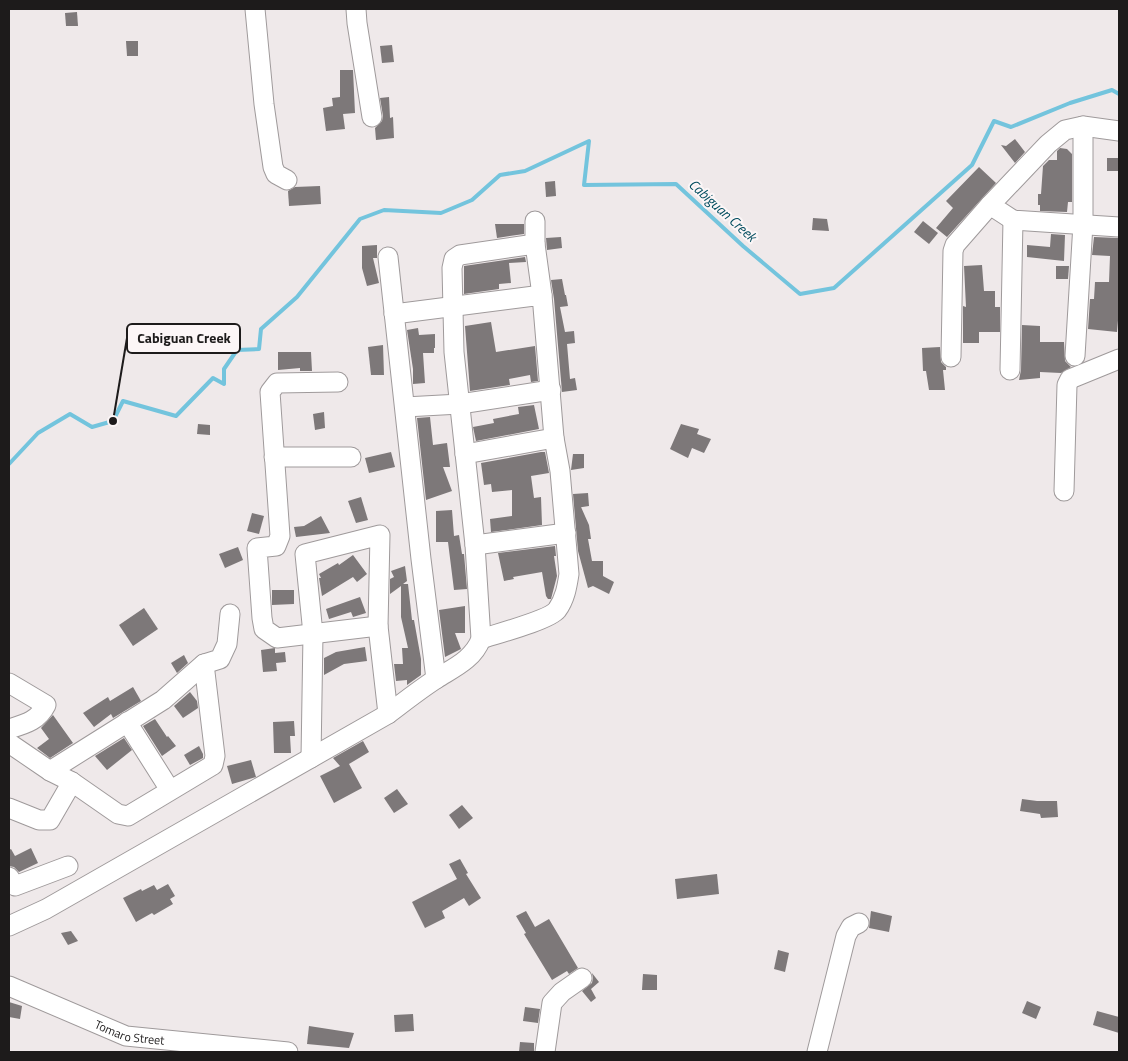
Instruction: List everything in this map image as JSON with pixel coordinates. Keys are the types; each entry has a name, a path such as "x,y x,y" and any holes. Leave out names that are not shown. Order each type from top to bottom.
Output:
{"street":[{"path":"255,9 264,104 273,167 276,174 288,180"},
{"path":"356,9 372,117"},
{"path":"1075,356 1082,224 1083,126"},
{"path":"951,357 953,251 955,245 1048,144 1065,130 1083,126 1119,130"},
{"path":"990,205 1013,220 1119,227"},
{"path":"1010,370 1013,220"},
{"path":"482,639 544,618 556,612 566,594 570,574 560,471 554,438 536,244 536,221"},
{"path":"9,926 46,909 388,714 436,679 461,664 478,647 482,639 454,352 452,268 453,262 460,255 536,244"},
{"path":"388,257 436,679"},
{"path":"394,314 542,295"},
{"path":"1064,491 1068,385 1070,379 1119,359"},
{"path":"338,382 277,383 270,392 280,536 276,546 257,548 262,618 264,629 277,638 378,626"},
{"path":"405,407 460,404 551,390"},
{"path":"465,454 554,438"},
{"path":"274,457 351,457"},
{"path":"474,545 566,533"},
{"path":"311,758 313,634 305,554 380,535 378,626 388,714"},
{"path":"50,771 163,700 204,664 220,659 225,652 230,614"},
{"path":"9,743 50,771 72,782 124,816 128,816 213,764 204,664"},
{"path":"9,683 46,705 42,713 30,722 9,729"},
{"path":"127,722 170,790"},
{"path":"9,808 39,820 50,820 72,782"},
{"path":"11,883 68,866"},
{"path":"818,1052 846,936 851,927 859,923"},
{"path":"545,1052 552,1004 562,992 582,978"},
{"name":"Tomaro Street","path":"9,986 126,1036 288,1052"}],"building":[{"path":"77,12 78,26 66,26 65,13"},
{"path":"126,41 138,41 138,56 127,56"},
{"path":"392,45 394,62 382,63 380,46"},
{"path":"340,70 353,70 355,113 343,114 345,129 326,131 323,108 333,106 332,98 340,97"},
{"path":"389,97 390,118 393,117 394,138 376,140 375,128 382,121 383,116 380,98"},
{"path":"1015,139 1025,152 1015,163 1001,145 1006,146"},
{"path":"1060,148 1067,149 1072,154 1072,202 1068,202 1067,212 1040,211 1038,194 1041,194 1043,166 1049,160 1057,160 1057,151"},
{"path":"1107,158 1119,158 1119,171 1107,171"},
{"path":"979,167 996,183 947,237 936,228 953,208 946,201"},
{"path":"555,181 556,196 546,197 545,182"},
{"path":"320,186 321,204 289,206 288,191 295,187"},
{"path":"813,218 827,219 829,231 812,230"},
{"path":"923,221 938,233 929,244 914,232"},
{"path":"495,224 524,224 524,234 497,238"},
{"path":"1051,234 1065,235 1064,261 1027,257 1027,245 1050,247"},
{"path":"561,237 562,248 547,250 546,238"},
{"path":"1094,237 1119,238 1119,309 1117,332 1088,329 1090,299 1094,299 1095,282 1109,282 1110,256 1092,255"},
{"path":"377,245 377,258 373,258 379,283 367,286 362,268 362,246"},
{"path":"525,257 526,262 509,263 511,283 499,284 499,289 464,294 464,266"},
{"path":"982,265 984,291 995,291 995,307 1000,307 1000,332 979,332 979,343 963,343 963,306 966,307 964,266"},
{"path":"1056,266 1069,266 1068,279 1056,279"},
{"path":"562,279 568,306 560,307 565,332 574,331 575,343 567,344 570,379 575,378 577,390 562,392 551,280"},
{"path":"491,322 496,352 535,346 538,381 531,382 530,375 509,379 510,385 470,391 465,326"},
{"path":"1022,325 1040,326 1040,342 1064,342 1065,361 1071,367 1061,373 1040,372 1040,378 1019,380"},
{"path":"418,328 419,335 435,334 435,348 434,353 423,353 425,383 413,384 413,369 407,330"},
{"path":"383,345 384,375 371,375 368,347"},
{"path":"940,347 941,362 946,367 946,370 943,370 945,390 929,390 926,371 923,371 922,348"},
{"path":"278,352 311,352 312,371 300,371 300,368 278,370"},
{"path":"534,405 539,429 476,441 473,427 494,423 493,419 519,414 518,407"},
{"path":"324,412 325,428 315,430 313,414"},
{"path":"430,417 433,445 447,443 450,467 443,467 452,491 426,500 417,418"},
{"path":"198,424 210,425 210,435 197,434"},
{"path":"681,424 699,429 697,434 711,439 704,453 692,448 688,458 670,449"},
{"path":"391,452 395,467 369,473 365,458"},
{"path":"545,452 549,473 531,476 534,498 541,497 542,525 491,532 490,519 512,516 512,490 492,492 491,484 484,485 481,463"},
{"path":"573,454 584,454 584,468 571,470"},
{"path":"588,493 589,506 581,507 589,525 591,539 588,539 592,561 603,561 603,576 614,582 609,594 593,586 588,588 578,551 573,494"},
{"path":"361,497 368,520 356,523 348,501"},
{"path":"452,510 454,536 459,535 462,554 464,554 467,589 454,590 448,542 436,542 436,511"},
{"path":"252,513 264,516 259,534 247,531"},
{"path":"321,516 330,533 296,537 294,527 304,526"},
{"path":"555,546 556,556 554,556 557,576 551,599 548,599 546,596 542,572 513,577 514,579 504,581 498,553"},
{"path":"238,547 243,560 225,568 219,554"},
{"path":"353,555 367,574 357,582 353,577 322,596 319,574 338,563 339,565"},
{"path":"405,566 407,581 403,584 408,584 412,620 414,620 421,659 421,675 407,685 407,680 396,681 394,664 403,664 402,648 408,648 401,617 401,586 390,594 390,579 394,577 391,571"},
{"path":"272,590 294,590 294,604 272,605"},
{"path":"360,597 366,613 353,617 351,612 329,619 326,609"},
{"path":"465,606 465,633 455,633 461,649 445,657 439,610"},
{"path":"144,608 158,629 133,646 119,625"},
{"path":"365,647 367,661 344,664 324,675 324,658 336,652"},
{"path":"275,648 275,653 285,652 286,662 276,663 277,671 263,672 261,650"},
{"path":"184,655 188,663 177,673 171,663"},
{"path":"133,687 141,701 113,718 111,714 94,727 83,713 108,697 110,701"},
{"path":"190,692 197,701 198,708 183,718 174,706"},
{"path":"53,715 73,743 50,758 37,748 49,739 41,728"},
{"path":"155,719 167,737 176,746 162,756 143,726"},
{"path":"294,721 295,736 290,736 291,753 274,753 273,722"},
{"path":"124,738 132,750 107,770 95,756"},
{"path":"363,741 369,752 349,764 362,788 334,803 320,776 340,766 333,758"},
{"path":"199,746 203,758 190,765 184,755"},
{"path":"251,760 256,777 232,784 227,766"},
{"path":"397,789 408,804 394,813 384,798"},
{"path":"1022,799 1057,801 1058,817 1041,818 1040,814 1020,811"},
{"path":"462,805 473,818 459,829 449,815"},
{"path":"31,848 38,863 19,872 14,867 9,866 9,850 11,849 15,856"},
{"path":"460,859 468,873 466,874 481,898 469,906 464,898 442,911 445,918 425,928 412,902 457,879 449,864"},
{"path":"717,874 719,894 677,899 675,879"},
{"path":"168,884 175,896 170,899 173,904 154,915 152,913 136,922 123,898 141,889 142,891 154,885 157,890"},
{"path":"526,911 535,927 549,919 578,968 569,974 567,971 552,980 524,934 526,933 516,916"},
{"path":"871,911 892,916 889,932 869,928"},
{"path":"71,931 78,941 68,945 61,933"},
{"path":"778,950 789,953 785,972 774,969"},
{"path":"592,973 599,982 591,989 596,998 591,1002 582,991 592,983"},
{"path":"643,974 657,975 657,990 642,990"},
{"path":"1027,1001 1041,1007 1036,1019 1022,1013"},
{"path":"9,1002 22,1006 20,1019 9,1017"},
{"path":"525,1007 540,1009 538,1023 523,1021"},
{"path":"1097,1011 1119,1017 1119,1033 1093,1025"},
{"path":"413,1014 414,1031 395,1032 394,1015"},
{"path":"309,1026 354,1033 349,1048 307,1044"},
{"path":"520,1042 534,1043 534,1052 519,1052"}],"waterway":[{"name":"Cabiguan Creek","path":"9,464 38,433 70,414 92,427 113,421 123,401 176,416 213,378 224,384 224,369 237,350 259,349 261,329 297,297 360,219 384,210 441,213 472,200 500,175 525,171 589,141 584,185 676,184 743,246 800,294 834,288 972,165 994,121 1011,127 1070,103 1112,90 1119,94"}],"place":[{"name":"Cabiguan Creek","path":"113,421"}]}
